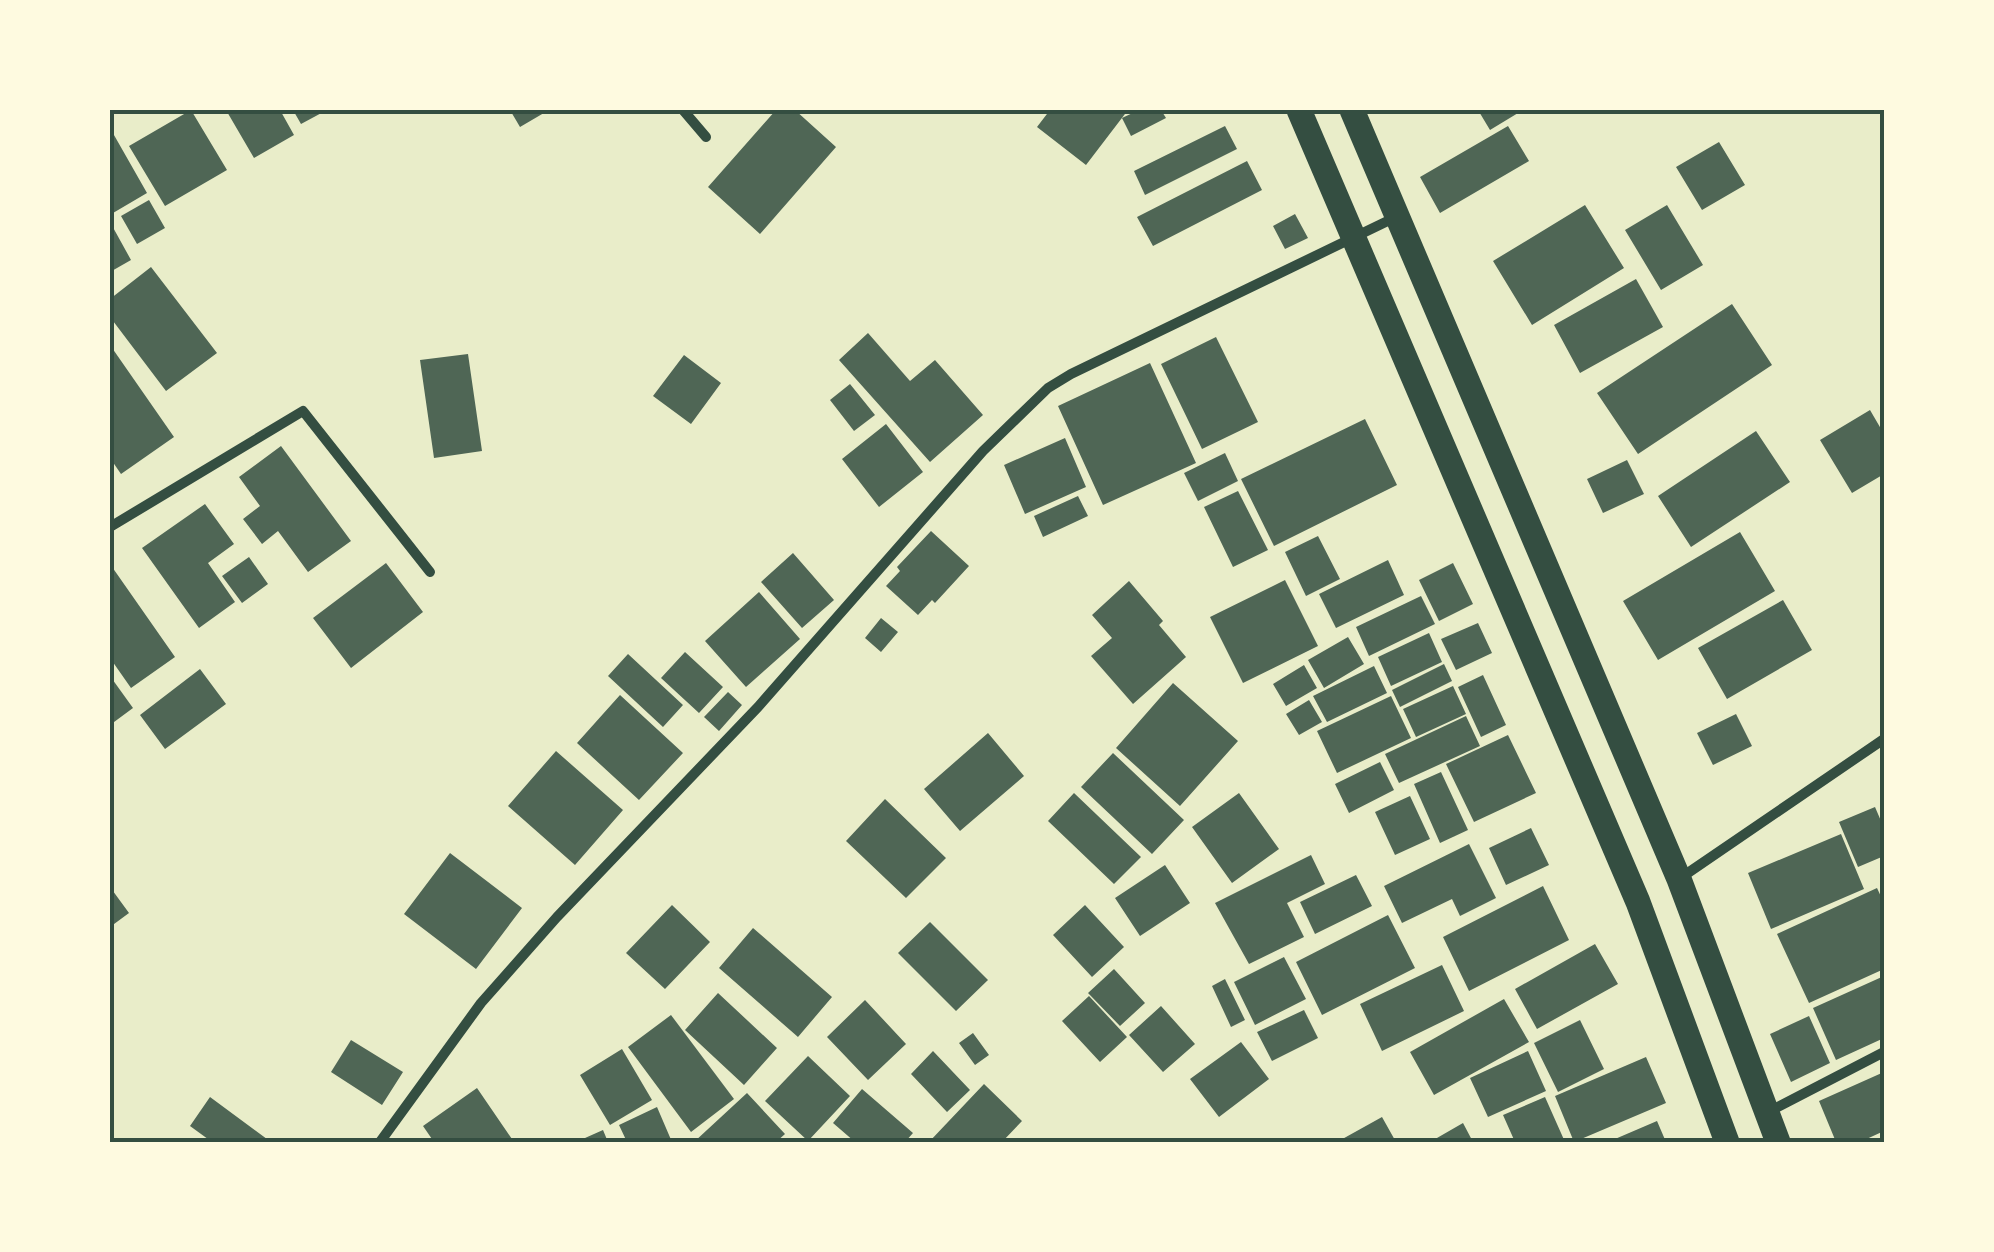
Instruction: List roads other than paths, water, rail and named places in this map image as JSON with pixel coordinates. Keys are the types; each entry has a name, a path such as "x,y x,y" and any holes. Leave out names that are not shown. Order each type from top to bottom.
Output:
{"main road":[{"path":"1299,110 1630,884 1728,1142"},
{"path":"1352,110 1679,880 1778,1142"}],"street":[{"path":"683,110 706,137"},
{"path":"380,1142 494,989 758,707 983,450 1048,388 1399,215"},
{"path":"110,527 304,410 430,572"},
{"path":"1679,880 1884,739"},
{"path":"1767,1113 1884,1052"}]}
